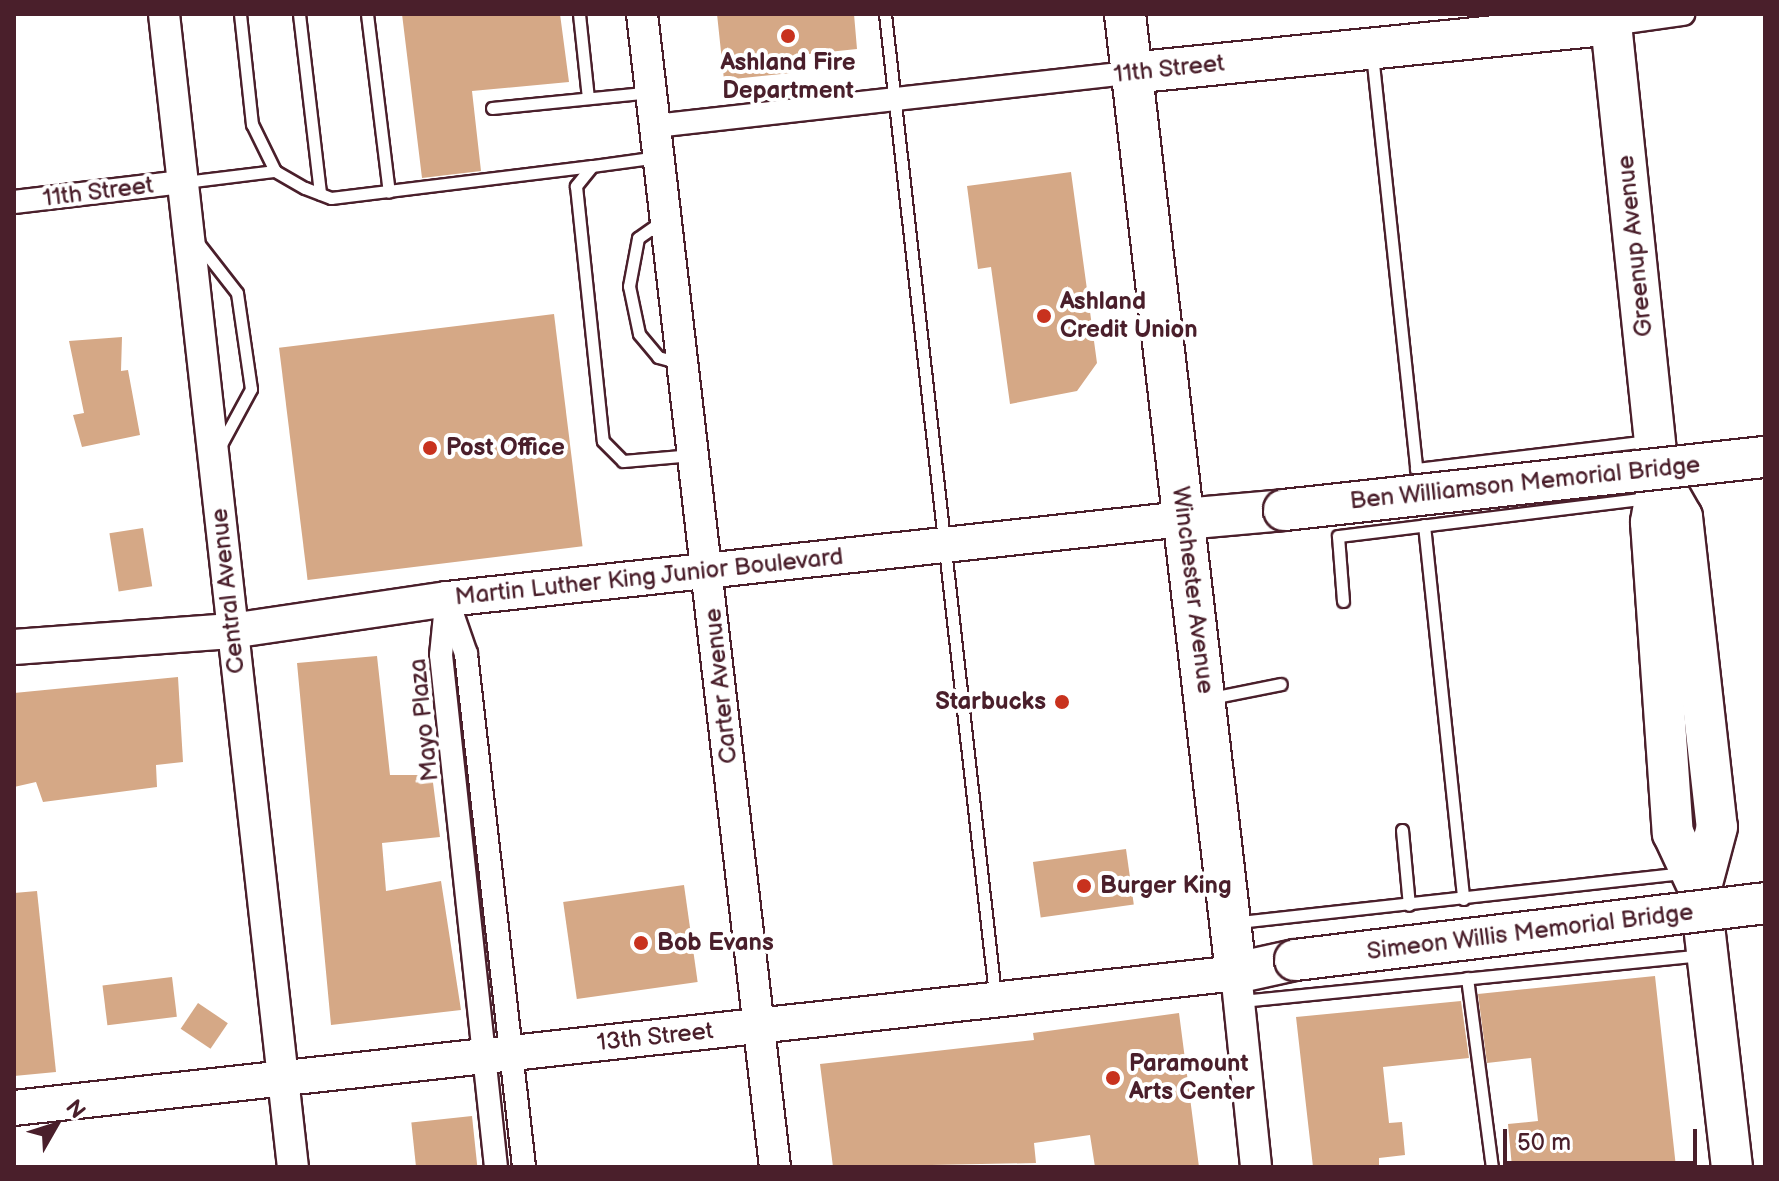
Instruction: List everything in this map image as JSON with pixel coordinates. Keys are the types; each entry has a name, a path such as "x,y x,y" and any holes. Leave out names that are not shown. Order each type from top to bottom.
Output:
{"highway":[{"name":"Winchester Avenue","path":"1125,14 1207,699 1237,987"},
{"name":"11th Street","path":"1131,73 1371,49 1610,19"},
{"name":"Greenup Avenue","path":"1610,19 1660,477 1682,517 1717,827 1699,878 1732,1167"},
{"name":"Ben Williamson Memorial Bridge","path":"1284,510 1765,457"},
{"name":"Martin Luther King Junior Boulevard","path":"1184,519 1284,510"},
{"name":"Simeon Willis Memorial Bridge","path":"1295,960 1765,903"},
{"name":"13th Street","path":"1237,987 1295,960"}],"main road":[{"name":"Martin Luther King Junior Boulevard","path":"14,647 231,631 447,599 1184,519"},
{"name":"13th Street","path":"14,1108 996,1000 1237,987"}],"street":[{"name":"Central Avenue","path":"164,14 293,1167"},
{"name":"Carter Avenue","path":"642,14 775,1167"},
{"name":"11th Street","path":"1610,19 1683,14"},
{"name":"11th Street","path":"655,126 1131,73"},
{"name":"11th Street","path":"14,202 182,182"},
{"name":"Mayo Plaza","path":"447,599 466,654 498,1053 496,1167"},
{"name":"Winchester Avenue","path":"1237,987 1256,1167"},
{"name":"Mayo Plaza","path":"498,1053 524,1167"}],"lane":[{"path":"240,14 252,124 275,171"},
{"path":"299,14 320,194"},
{"path":"367,14 389,192"},
{"path":"579,14 588,98"},
{"path":"885,14 996,1000"},
{"path":"1371,49 1416,469 1660,477"},
{"path":"492,108 651,92"},
{"path":"182,182 275,171 320,194 389,192 658,157"},
{"path":"592,166 576,186 603,441 623,461 693,455"},
{"path":"665,219 638,238 629,286 639,334 658,357 680,363"},
{"path":"187,230 237,293 247,349 248,403 214,457"},
{"path":"1343,601 1338,536 1424,525 1660,477"},
{"path":"1424,525 1463,899"},
{"path":"1207,699 1281,684"},
{"path":"1402,830 1409,905"},
{"path":"1230,923 1699,878"},
{"path":"1237,987 1467,978 1707,954"},
{"path":"1467,978 1492,1167"}],"building":[{"path":"402,14 560,14 569,82 472,91 481,171 422,178"},
{"name":"Ashland Fire Department","path":"717,14 854,14 857,49 790,56 791,73 724,80"},
{"name":"Ashland Credit Union","path":"1071,172 1097,363 1077,391 1010,404 991,267 978,269 967,186"},
{"name":"Post Office","path":"554,314 583,546 308,580 279,348"},
{"path":"122,337 121,371 128,370 140,435 82,447 73,415 84,413 69,341"},
{"path":"143,528 152,586 119,592 109,533"},
{"path":"377,656 390,775 432,775 440,837 382,843 386,891 441,881 461,1010 331,1025 297,663"},
{"path":"178,677 183,762 156,765 157,787 43,802 36,782 14,787 14,693"},
{"name":"Burger King","path":"1126,849 1134,904 1041,918 1033,862"},
{"path":"684,885 698,982 577,999 563,902"},
{"path":"37,891 56,1072 14,1076 14,893"},
{"path":"1655,976 1676,1167 1512,1167 1508,1124 1538,1121 1531,1058 1487,1063 1478,994"},
{"path":"172,977 177,1017 107,1025 103,986"},
{"path":"1461,1001 1469,1058 1383,1067 1389,1123 1402,1122 1405,1155 1379,1158 1379,1167 1313,1167 1296,1017"},
{"path":"198,1003 228,1023 211,1049 181,1029"},
{"path":"1179,1013 1199,1167 1095,1167 1090,1135 1034,1143 1036,1163 833,1167 820,1064 1034,1040 1033,1033"},
{"path":"472,1116 477,1167 416,1167 411,1122"}],"place":[{"name":"Ashland Fire Department","path":"788,36"},
{"name":"Ashland Credit Union","path":"1044,316"},
{"name":"Post Office","path":"430,448"},
{"name":"Starbucks","path":"1062,702"},
{"name":"Burger King","path":"1084,886"},
{"name":"Bob Evans","path":"641,943"},
{"name":"Paramount Arts Center","path":"1113,1078"}]}
